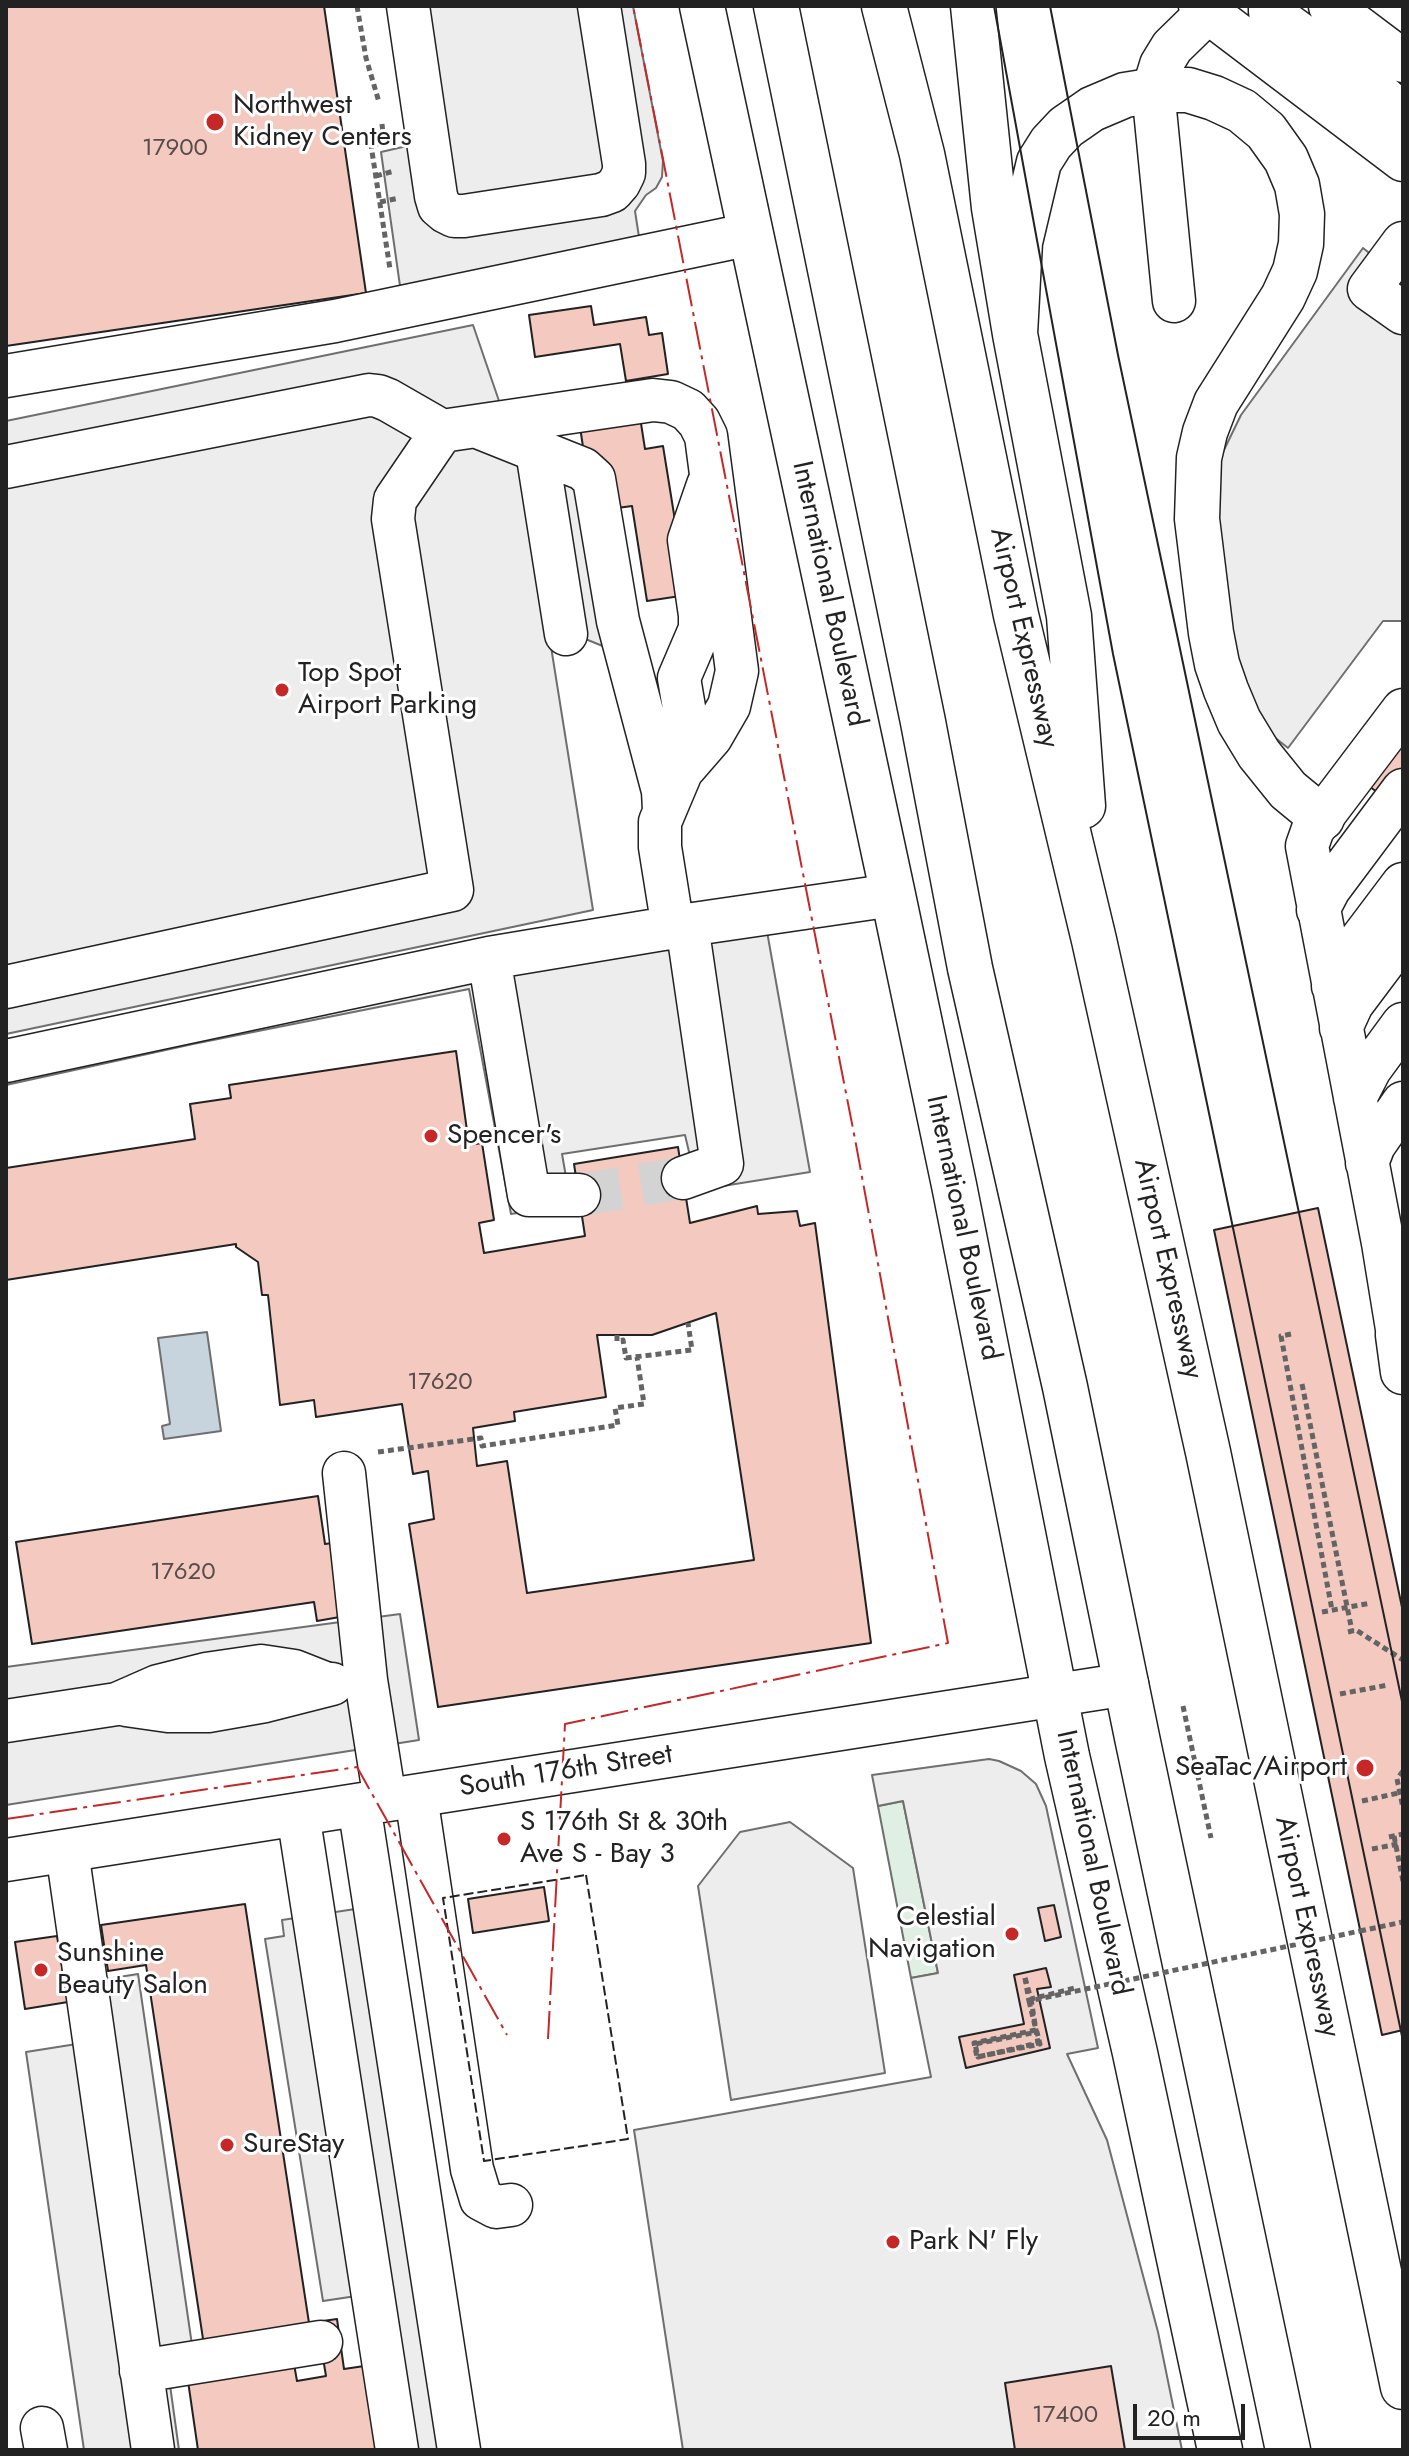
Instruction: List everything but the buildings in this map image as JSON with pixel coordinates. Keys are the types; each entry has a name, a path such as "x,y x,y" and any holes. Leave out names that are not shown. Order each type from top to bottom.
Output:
{"main road":[{"name":"International Boulevard","path":"702,6 893,895 1067,1756 1135,2053 1220,2450"},
{"path":"776,6 923,722 970,968 1062,1372 1288,2450"},
{"path":"884,6 922,154"},
{"path":"904,6 922,154"},
{"path":"973,6 994,208 1069,616 1094,940"},
{"path":"1015,334 1020,242 1039,162 1066,127 1092,109 1125,95 1156,90 1188,90 1242,111 1266,131 1286,159 1297,185 1302,214 1301,244 1295,271 1283,297 1216,403 1205,432 1198,472 1197,519 1211,633 1217,664 1230,701 1259,754 1288,790 1322,818"},
{"name":"Airport Expressway","path":"922,154 1016,615 1094,940 1208,1452 1403,2387"},
{"path":"893,895 919,875 923,722"},
{"path":"893,895 908,893 930,902 970,968"}],"street":[{"path":"408,6 436,196 439,206 446,212 464,216 601,195 612,191 619,183 624,164 599,6"},
{"path":"1270,6 1270,12 1368,84 1403,115"},
{"path":"1296,6 1403,85"},
{"path":"1330,6 1403,61"},
{"path":"1365,6 1403,35"},
{"path":"1174,301 1155,110 1156,90 1161,65 1172,47 1207,8 1403,160"},
{"path":"6,376 335,321 751,234"},
{"path":"1403,243 1369,289 1403,313"},
{"path":"6,467 369,395 378,396 458,429 537,451 583,469 594,479 618,621 663,791 675,786 711,737 729,706 737,671 706,436 688,410 671,402 653,400 458,429 395,500 393,519 452,890 6,987"},
{"path":"537,451 565,627"},
{"path":"683,1178 722,1164 680,926 660,847 660,822 690,743 679,678 700,629 689,540 711,476"},
{"path":"1403,710 1309,837 1308,856 1333,986 1374,1145 1403,1103"},
{"path":"1319,911 1322,859 1403,749"},
{"path":"1319,911 1329,889 1403,790"},
{"path":"1319,911 1336,922 1403,833"},
{"path":"1333,986 1345,961 1403,884"},
{"path":"6,1061 489,958 893,895"},
{"path":"1401,1340 1383,1243 1352,1004 1403,936"},
{"path":"489,958 529,1195 579,1195"},
{"path":"1369,1128 1360,1036 1403,978"},
{"path":"1369,1128 1370,1069 1403,1024"},
{"path":"1369,1128 1376,1099 1403,1064"},
{"path":"344,1473 346,1682 387,1800 481,2199 496,2207 511,2205"},
{"path":"6,1721 117,1704 168,1711 208,1711 346,1682"},
{"name":"South 176th Street","path":"6,1860 1127,1684"},
{"path":"387,1800 440,2324 459,2450"},
{"path":"298,1814 346,2338 397,2450"},
{"path":"67,1851 153,2450"},
{"path":"141,2371 440,2324"}],"path":[{"path":"357,6 366,58 377,92 384,143 371,145 391,274"},
{"path":"376,176 384,173"},
{"path":"380,202 387,200"},
{"path":"617,1335 617,1341 623,1340 626,1358 692,1350 688,1323"},
{"path":"1291,1334 1281,1336 1332,1610"},
{"path":"344,1473 343,1456 481,1438 482,1446 618,1425 615,1408 644,1404 637,1357"},
{"path":"1302,1384 1350,1631 1356,1630 1403,1660"},
{"path":"1322,1612 1346,1605 1371,1603"},
{"path":"1340,1694 1388,1685"},
{"path":"1183,1706 1211,1838"},
{"path":"1403,1771 1397,1779 1403,1808"},
{"path":"1362,1801 1403,1792"},
{"path":"1403,1834 1392,1837 1403,1881"},
{"path":"1372,1849 1396,1847 1403,1843"},
{"path":"1030,2000 1403,1922"},
{"path":"1025,1978 1030,2000 1036,2030 974,2043 977,2057 1040,2044 1037,2032 975,2044 978,2057 1038,2043 1030,2000"},
{"path":"1030,2000 1075,1988"}],"green space":[{"path":"903,1801 938,1973 911,1978 878,1806"}],"shaded area":[{"path":"391,6 633,6 663,161 662,177 656,188 646,195 635,211 639,237 400,286 381,152 407,146 411,141"},
{"path":"1363,248 1403,280 1403,621 1383,621 1288,748 1259,725 1232,655 1213,492 1222,454 1241,415"},
{"name":"Top Spot Airport Parking","path":"473,325 523,471 593,910 6,1034 6,421"},
{"path":"552,473 584,487 610,649 578,636"},
{"path":"761,898 810,1172 698,1190 685,1135 562,1154 571,1205 511,1214 469,989 6,1085 6,1041"},
{"path":"207,1332 221,1431 164,1439 162,1426 170,1424 158,1338"},
{"path":"400,1614 419,1740 6,1805 6,1667"},
{"name":"Park N' Fly","path":"989,1759 1021,1771 1036,1784 1046,1806 1098,2048 1067,2054 1107,2140 1158,2332 1182,2450 683,2450 634,2130 931,2077 911,1978 938,1973 903,1801 878,1806 872,1775"},
{"path":"790,1822 853,1868 885,2073 731,2100 698,1886 740,1832"},
{"path":"362,1908 448,2450 388,2450 363,2295 323,2301 265,1939 284,1936 282,1920"},
{"path":"138,1974 192,2345 165,2349 179,2450 84,2450 26,2052 83,2043 75,1984"}],"tunnel":[{"path":"579,1195 683,1178"}],"tram line":[{"path":"994,6 1113,654 1403,2041"},
{"path":"1050,6 1118,355 1403,1706"}],"fence":[{"path":"586,1875 628,2139 484,2161 443,1898 586,1875"}],"power":[{"path":"548,2039 565,1724 948,1643 855,1139 633,6"},
{"path":"6,1819 357,1767 507,2035"}],"place":[{"name":"Northwest Kidney Centers","path":"215,122"},
{"name":"Top Spot Airport Parking","path":"282,690"},
{"name":"Spencer's","path":"431,1136"},
{"name":"SeaTac/Airport","path":"1365,1768"},
{"name":"S 176th St & 30th Ave S - Bay 3","path":"504,1839"},
{"name":"Celestial Navigation","path":"1012,1934"},
{"name":"Sunshine Beauty Salon","path":"41,1970"},
{"name":"SureStay","path":"227,2145"},
{"name":"Park N' Fly","path":"893,2242"}]}
